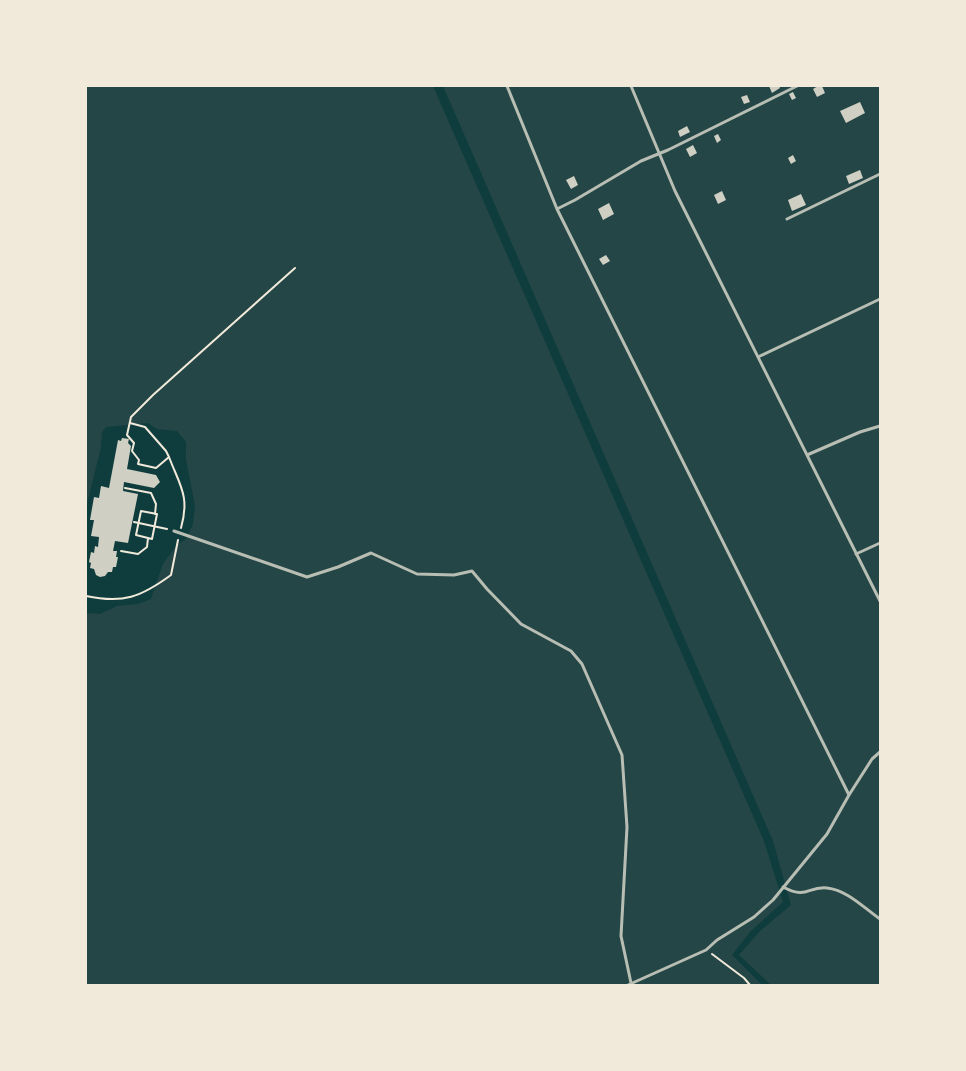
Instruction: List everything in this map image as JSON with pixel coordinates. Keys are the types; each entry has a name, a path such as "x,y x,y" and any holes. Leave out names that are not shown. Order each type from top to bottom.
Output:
{"lane":[{"path":"507,86 557,209 849,795"},
{"path":"631,86 658,155 880,602"},
{"path":"557,209 575,200 624,169 658,155 797,86"},
{"path":"787,219 880,174"},
{"path":"758,357 880,300"},
{"path":"807,455 860,432 880,426"},
{"path":"174,531 307,576 338,567 371,553 417,574 454,575 472,571 487,589 521,624 571,651 582,664 622,754 627,827 621,936 632,983"},
{"path":"856,554 880,543"},
{"path":"628,985 706,950 717,940 754,917 772,900 828,834 849,795 872,759 880,752"},
{"path":"783,887 795,893 827,888 840,891 880,919"}],"path":[{"path":"169,457 156,468 138,464 139,460 132,451 134,443 127,435 131,417 153,395 295,268"},
{"path":"86,596 107,600 137,596 154,587 171,575 186,510 185,497 166,451 145,427 130,423"},
{"path":"126,488 151,493 156,504 154,514"},
{"path":"141,511 154,514 157,514 152,539 136,535 141,511"},
{"path":"134,522 174,531"},
{"path":"121,551 138,554 146,547 148,538"},
{"path":"706,950 744,978 750,985"}],"shaded area":[{"path":"86,86 433,86 764,841 783,902 750,932 732,955 762,985 86,985 86,613 100,614 117,606 138,604 151,599 163,564 176,546 186,539 193,524 195,506 186,460 186,442 177,431 157,429 148,423 106,427 102,432 101,447 86,508"},
{"path":"443,86 880,86 880,985 771,985 739,955 760,931 791,905 773,841"}],"building":[{"path":"769,86 779,86 780,88 772,93"},
{"path":"818,86 822,86 825,93 817,97 813,89"},
{"path":"793,92 796,98 792,100 789,94"},
{"path":"747,95 750,102 744,104 741,97"},
{"path":"860,102 865,113 846,123 840,111"},
{"path":"687,126 690,132 680,137 678,131"},
{"path":"718,134 721,140 717,143 714,136"},
{"path":"693,145 697,153 690,157 686,149"},
{"path":"793,155 796,161 791,164 788,158"},
{"path":"860,170 863,178 849,184 846,176"},
{"path":"574,176 578,185 571,189 566,180"},
{"path":"722,191 726,200 718,204 714,195"},
{"path":"801,194 806,205 792,211 788,200"},
{"path":"609,203 614,214 603,220 598,209"},
{"path":"606,255 610,261 603,265 599,259"},
{"path":"122,438 129,439 128,443 131,446 127,469 156,475 160,482 154,488 124,482 123,491 138,494 128,543 115,541 113,551 117,551 116,557 118,557 116,567 113,567 112,572 108,572 105,576 100,577 96,575 94,569 90,568 91,563 89,562 91,552 94,553 95,546 98,547 99,537 91,536 94,520 90,520 94,497 99,498 101,486 109,488 118,440 121,441"}]}
